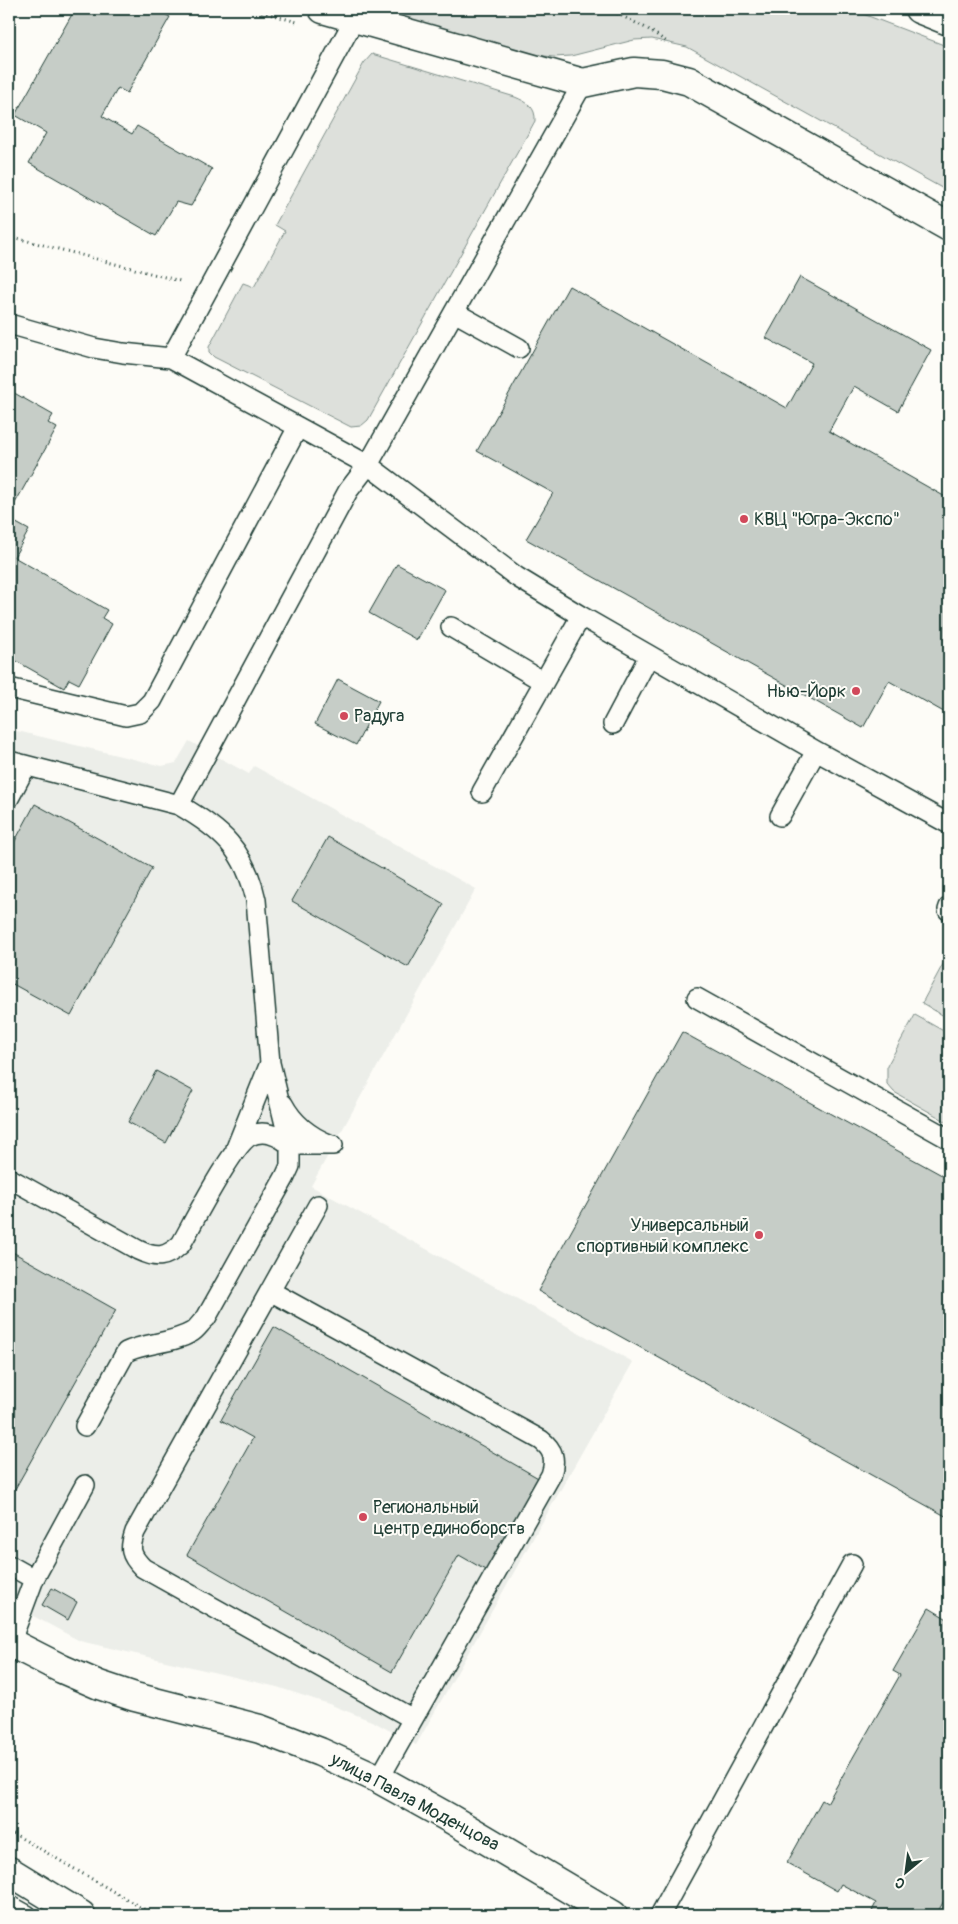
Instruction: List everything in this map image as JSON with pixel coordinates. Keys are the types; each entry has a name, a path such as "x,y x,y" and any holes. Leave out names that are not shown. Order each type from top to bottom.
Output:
{"main road":[{"path":"323,9 583,84 634,72 662,74 689,81 949,227"},
{"path":"919,9 949,21"},
{"name":"улица Павла Моденцова","path":"11,1643 98,1685 260,1729 320,1752 379,1779 451,1819 613,1915"},
{"path":"9,1871 77,1913"}],"lane":[{"path":"171,358 355,18"},
{"path":"179,805 348,491 368,465 583,84"},
{"path":"454,312 519,348"},
{"path":"9,324 94,348 171,358 368,465 517,577 581,616 816,751 949,824"},
{"path":"9,688 126,716 140,713 152,700 298,427"},
{"path":"482,792 581,616"},
{"path":"451,627 544,682"},
{"path":"613,724 649,656"},
{"path":"780,816 816,751"},
{"path":"9,798 18,764 179,805 219,830 233,846 251,879 256,900 270,1063 290,1145 290,1166 285,1177 206,1318 192,1332 168,1341 139,1346 126,1352 85,1426"},
{"path":"697,998 949,1139"},
{"path":"9,1178 138,1250 152,1256 169,1255 181,1244 236,1150 270,1063"},
{"path":"236,1150 250,1136 262,1133 276,1136 290,1145 333,1145 300,1127 290,1116 278,1094"},
{"path":"318,1205 135,1532 131,1543 133,1558 143,1568 413,1719"},
{"path":"270,1291 541,1440 550,1447 553,1455 555,1464 551,1475 379,1779"},
{"path":"11,1643 34,1579 85,1485"},
{"path":"660,1915 852,1564"},
{"path":"9,1565 34,1579"},
{"path":"9,1905 26,1915"}],"path":[{"path":"608,9 648,29 668,43"},
{"path":"9,236 180,281"},
{"path":"9,1830 154,1915"}],"shaded area":[{"path":"369,9 850,9 949,47 949,192 687,47 652,39 634,40 571,56 534,55"},
{"path":"372,54 515,97 530,106 534,112 535,121 368,420 361,426 351,427 214,357 209,352 209,347 243,283 254,287 285,231 275,225 364,63"},
{"path":"9,729 162,766 176,763 189,741 249,774 254,766 476,889 311,1186 633,1362 416,1745 374,1722 329,1704 277,1687 80,1641 9,1603"},
{"path":"949,953 949,1019 922,1003"},
{"path":"915,1015 949,1034 949,1123 894,1092 887,1084 887,1066"}],"building":[{"path":"75,9 155,9 170,17 127,93 118,88 102,116 132,134 137,126 212,169 191,206 176,202 156,236 29,163 46,133 15,115"},
{"name":"КВЦ \"Югра-Экспо\"","path":"800,277 931,350 898,411 854,386 829,431 949,499 949,715 889,681 863,728 526,539 553,493 477,451 569,286 787,408 812,363 766,338"},
{"path":"9,390 53,415 48,423 57,428 9,514"},
{"path":"9,519 29,530 14,557 107,610 102,618 112,624 79,684 69,679 64,688 9,657"},
{"path":"397,564 445,590 417,640 369,613"},
{"path":"338,679 379,701 356,745 315,724"},
{"path":"35,804 152,868 71,1016 9,982 9,852"},
{"path":"328,837 444,904 408,967 292,901"},
{"name":"Универсальный спортивный комплекс","path":"682,1032 949,1179 949,1518 538,1291"},
{"path":"156,1071 193,1091 166,1143 128,1122"},
{"path":"9,1250 116,1310 15,1489 9,1485"},
{"name":"Региональный центр единоборств","path":"274,1327 540,1479 487,1571 459,1555 392,1672 187,1555 253,1438 221,1420"},
{"path":"52,1588 77,1602 68,1620 42,1605"},
{"path":"929,1608 949,1620 949,1892 936,1915 879,1915 872,1911 876,1903 841,1884 837,1891 787,1863 822,1800 827,1803 900,1675 893,1671"}],"place":[{"name":"КВЦ \"Югра-Экспо\"","path":"744,519"},
{"name":"Нью-Йорк","path":"856,691"},
{"name":"Радуга","path":"344,716"},
{"name":"Универсальный спортивный комплекс","path":"759,1235"},
{"name":"Региональный центр единоборств","path":"363,1517"}]}
